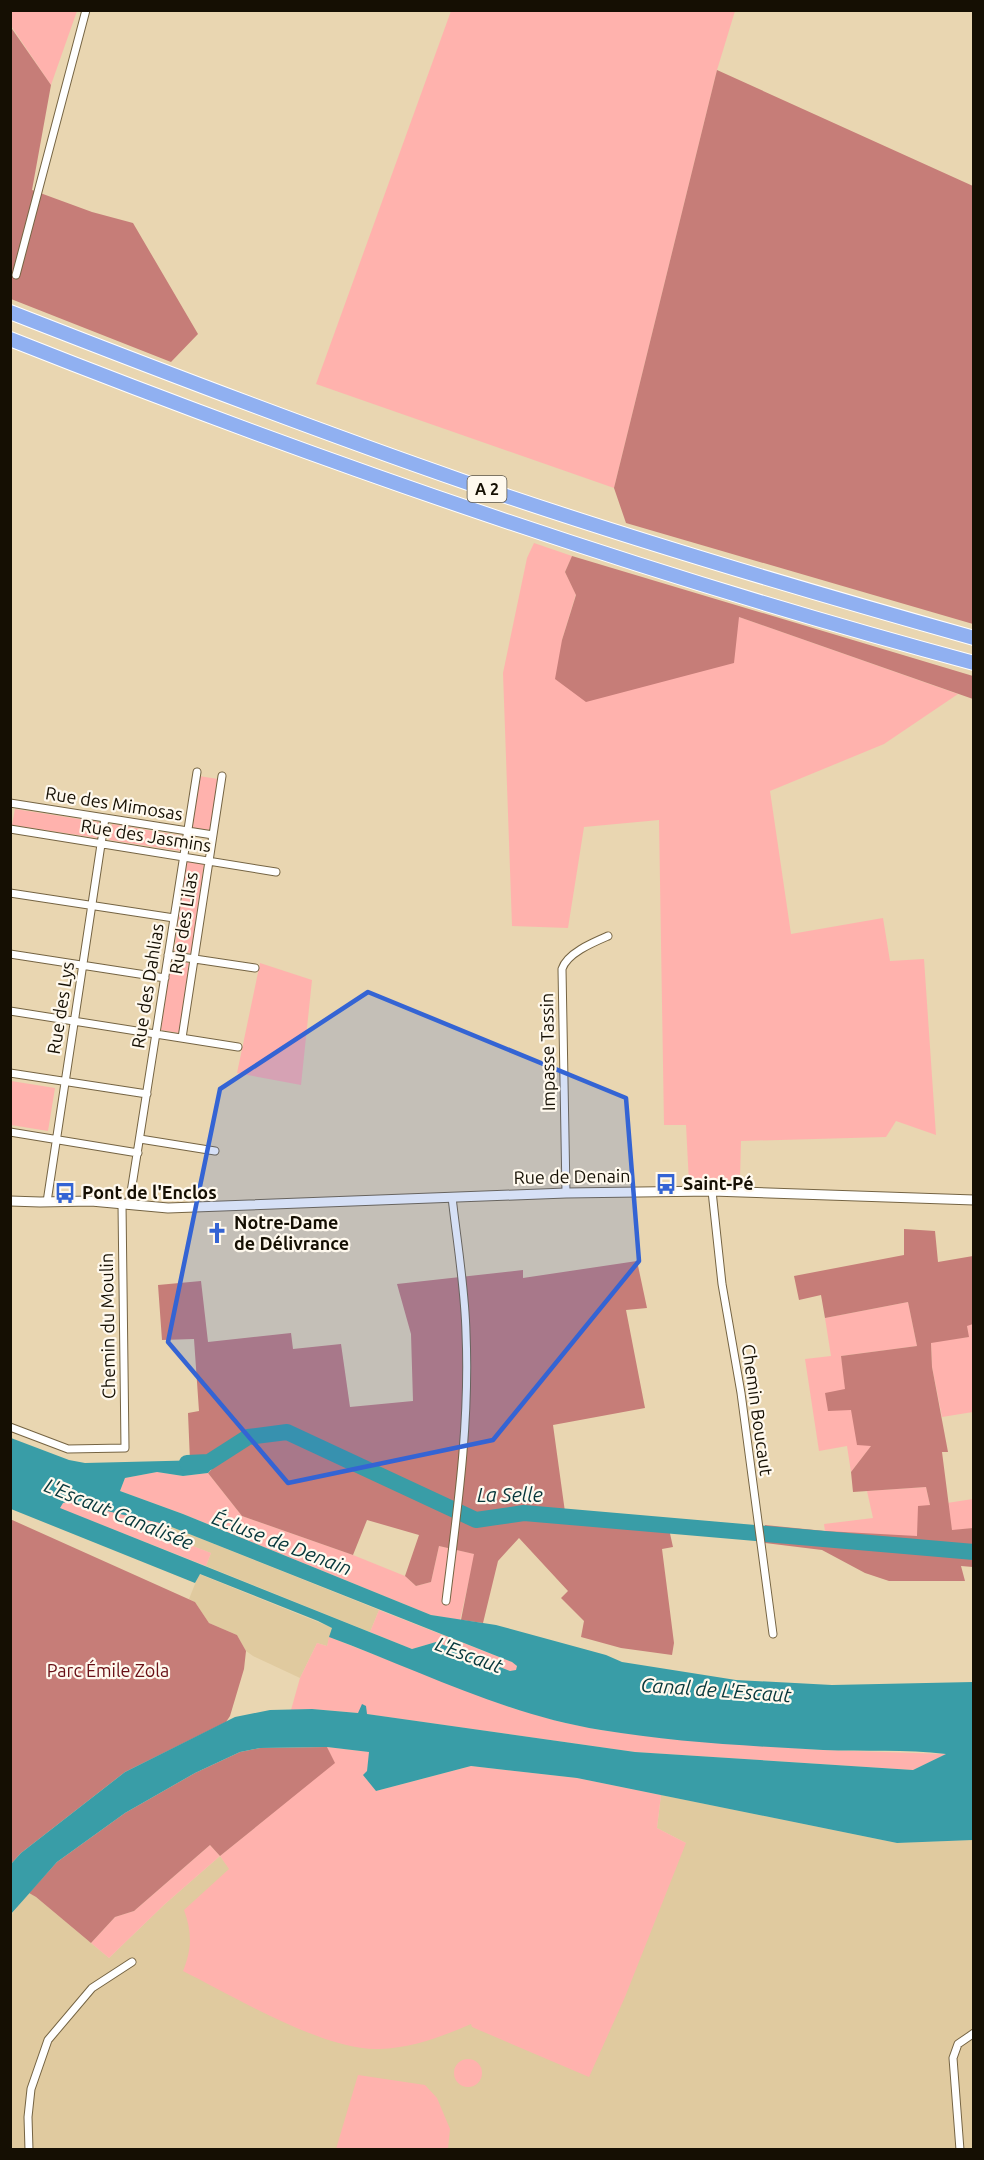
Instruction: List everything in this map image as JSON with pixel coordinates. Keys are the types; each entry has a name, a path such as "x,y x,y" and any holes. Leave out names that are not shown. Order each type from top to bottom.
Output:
{"highway":[{"name":"A 2","path":"10,312 258,408 488,490 688,555 974,638"},
{"name":"A 2","path":"10,339 267,438 533,531 752,600 974,663"}],"street":[{"path":"16,275 86,10"},
{"name":"Rue des Dahlias","path":"126,1205 138,1153 197,772"},
{"name":"Rue des Lilas","path":"182,1038 222,776"},
{"name":"Rue des Mimosas","path":"10,804 213,835"},
{"name":"Rue des Lys","path":"46,1202 105,818"},
{"name":"Rue des Jasmins","path":"10,830 276,872"},
{"path":"10,893 174,918"},
{"name":"Impasse Tassin","path":"566,1193 562,969 570,957 608,936"},
{"path":"10,954 165,978"},
{"path":"168,955 255,968"},
{"path":"10,1011 238,1047"},
{"path":"10,1072 147,1094"},
{"path":"10,1132 138,1153"},
{"path":"140,1139 215,1151"},
{"name":"Rue de Denain","path":"10,1201 84,1200 159,1208 566,1193 712,1191 974,1200"},
{"name":"Chemin Boucaut","path":"712,1191 722,1284 739,1382 773,1634"},
{"path":"446,1601 466,1432 466,1334 452,1197"},
{"name":"Chemin du Moulin","path":"10,1427 68,1449 125,1448 126,1205"},
{"path":"29,2150 28,2117 31,2089 48,2040 87,1992 132,1962"},
{"path":"960,2150 953,2058 958,2044 974,2033"}],"highlighted area":[{"path":"368,992 626,1098 639,1261 493,1440 288,1483 168,1342 220,1089"}],"shaded area":[{"path":"10,11 77,11 51,85 11,26"},
{"path":"451,11 735,11 717,70 614,488 316,384"},
{"path":"534,543 572,556 565,572 576,594 562,640 739,617 958,694 884,744 770,791 791,934 883,918 890,961 924,959 936,1135 896,1121 886,1137 741,1141 740,1179 689,1183 686,1125 664,1125 659,820 584,827 568,928 512,926 503,673 527,558"},
{"path":"199,776 218,779 211,830 192,828"},
{"path":"15,809 99,822 97,838 12,825"},
{"path":"112,824 183,836 181,851 109,840"},
{"path":"187,861 204,864 191,953 174,951"},
{"path":"171,961 189,963 179,1033 161,1030"},
{"path":"260,963 312,980 301,1085 237,1073"},
{"path":"11,1081 55,1088 48,1131 11,1125"},
{"path":"908,1302 917,1346 841,1356 851,1410 872,1445 851,1472 847,1446 819,1451 805,1359 831,1356 825,1318"},
{"path":"973,1324 973,1412 942,1417 932,1367 931,1342 968,1337 967,1325"},
{"path":"157,1472 183,1476 208,1473 242,1516 353,1555 405,1576 416,1586 431,1582 439,1546 475,1554 460,1620 431,1615 183,1514 120,1491 125,1478"},
{"path":"926,1487 930,1505 917,1537 825,1531 824,1524 873,1518 867,1491"},
{"path":"973,1499 973,1528 952,1531 947,1503"},
{"path":"67,1502 162,1523 161,1529 173,1534 172,1538 211,1553 206,1566 59,1508"},
{"path":"162,1523 379,1610 370,1632 206,1566 211,1553 171,1538 161,1529"},
{"path":"199,1574 333,1628 327,1646 317,1643 300,1678 253,1656 246,1651 237,1635 209,1623 195,1602 189,1599"},
{"path":"379,1610 512,1662 517,1666 516,1671 510,1671 436,1642 412,1649 370,1632"},
{"path":"329,1637 509,1707 561,1722 600,1730 670,1739 822,1750 947,1754 913,1770 635,1752 366,1714 366,1707 358,1713 312,1709 291,1710 300,1678 317,1643 327,1646"},
{"path":"327,1747 370,1752 367,1771 376,1791 471,1766 577,1778 661,1795 657,1828 686,1843 625,1997 589,2077 472,2027 471,2024 403,2047 379,2049 332,2041 279,2020 183,1971 190,1940 184,1910 229,1869 220,1856 334,1763"},
{"path":"661,1795 897,1843 973,1840 973,2149 11,2150 11,1915 29,1893 109,1958 165,1904 220,1856 266,1916 686,1843 657,1828"},
{"path":"210,1845 220,1856 165,1904 109,1958 91,1943 115,1917 134,1911"},
{"path":"468,2059 478,2063 482,2073 478,2083 468,2087 458,2083 454,2073 458,2063"},
{"path":"358,2075 425,2085 437,2098 450,2129 448,2149 336,2149"}],"green space":[{"path":"10,26 51,85 32,190 92,212 133,223 198,334 171,362 11,299"},
{"path":"717,70 973,186 973,624 626,523 614,488"},
{"path":"572,556 973,676 973,699 739,617 734,663 586,702 555,679 562,640 576,595 565,572"},
{"path":"904,1229 935,1231 938,1262 973,1256 973,1324 967,1326 969,1337 931,1343 932,1367 948,1452 942,1452 952,1530 973,1528 973,1567 961,1566 965,1581 889,1581 865,1573 822,1550 765,1543 765,1525 917,1536 918,1506 930,1505 926,1487 853,1492 851,1472 871,1446 857,1445 851,1410 828,1411 825,1393 845,1389 841,1356 917,1346 908,1302 825,1318 821,1295 799,1300 794,1276 904,1255"},
{"path":"637,1261 647,1308 626,1310 645,1408 553,1425 565,1512 667,1520 673,1547 662,1549 674,1643 672,1655 621,1648 581,1637 584,1621 561,1598 568,1591 519,1538 498,1561 483,1623 461,1620 474,1554 439,1546 431,1582 416,1586 405,1576 419,1535 367,1520 353,1555 242,1516 208,1473 215,1466 206,1460 190,1461 188,1413 199,1411 194,1339 162,1340 158,1285 201,1281 208,1342 291,1333 293,1349 341,1344 350,1407 413,1401 411,1334 397,1284 523,1270 523,1278"},
{"name":"Parc Émile Zola","path":"10,1519 195,1602 209,1623 237,1635 246,1651 244,1669 230,1716 226,1722 125,1772 21,1853 11,1864"},
{"path":"327,1747 335,1763 220,1856 210,1845 134,1911 115,1917 91,1943 29,1893 57,1862 125,1813 195,1773 240,1752 260,1748"}],"water":[{"path":"11,1438 69,1460 85,1463 206,1460 215,1465 208,1473 183,1476 157,1472 125,1478 120,1491 183,1514 431,1615 496,1625 606,1655 622,1662 736,1680 832,1685 973,1682 973,1840 897,1843 577,1778 471,1766 376,1791 363,1775 367,1771 369,1752 327,1747 260,1748 240,1752 195,1773 125,1813 57,1862 11,1914 11,1864 21,1853 125,1772 235,1717 270,1710 312,1709 358,1713 362,1704 366,1706 367,1714 635,1752 913,1770 946,1754 823,1750 656,1738 601,1730 531,1714 497,1703 329,1637 332,1628 318,1621 200,1574 195,1583 11,1509","holes":["67,1502 164,1524 512,1662 517,1666 516,1670 510,1671 436,1642 412,1649 60,1508 63,1503"]}],"waterway":[{"name":"La Selle","path":"187,1463 209,1462 248,1437 287,1432 476,1520 524,1513 974,1552"}],"place":[{"name":"Saint-Pé","path":"666,1184"},
{"name":"Pont de l'Enclos","path":"65,1193"},
{"name":"Notre-Dame de Délivrance","path":"217,1233"}],"water label":[{"name":"L'Escaut Canalisée","path":"119,1514"},
{"name":"Écluse de Denain","path":"282,1543"},
{"name":"L'Escaut","path":"469,1655"},
{"name":"Canal de L'Escaut","path":"716,1690"}]}
